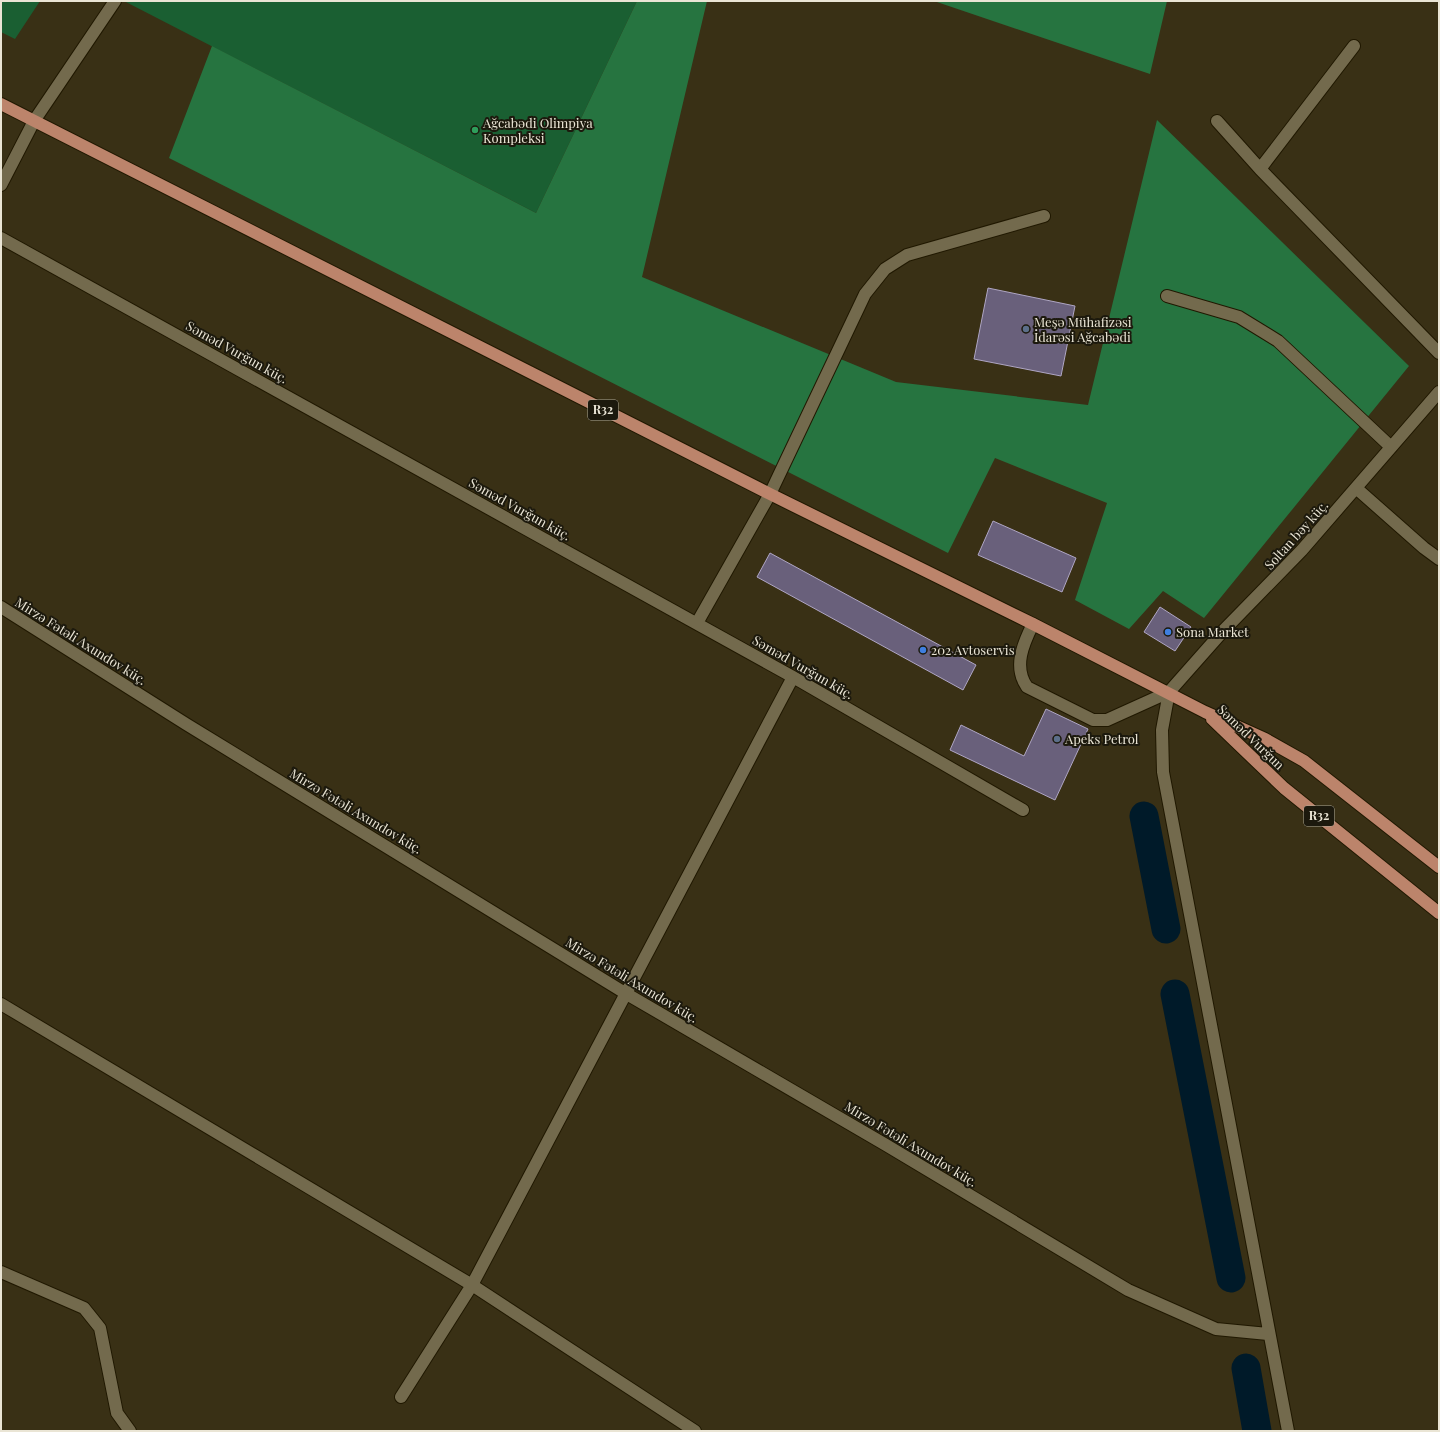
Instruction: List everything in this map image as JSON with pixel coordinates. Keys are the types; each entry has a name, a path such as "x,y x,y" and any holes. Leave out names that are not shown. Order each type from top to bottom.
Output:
{"main road":[{"name":"R32","path":"1,104 770,494 1169,692 1205,712"},
{"name":"Səməd Vurğun","path":"1205,712 1265,739 1304,761 1439,867"},
{"name":"Səməd Vurğun","path":"1205,712 1284,788 1439,913"}],"street":[{"path":"1,185 34,122 115,1"},
{"path":"1260,169 1354,46"},
{"path":"1217,121 1260,169 1439,353"},
{"path":"697,623 770,494 866,294 885,269 907,255 1044,216"},
{"name":"Səməd Vurğun küç.","path":"1,238 697,623 1023,810"},
{"path":"1167,296 1239,318 1278,341 1391,448"},
{"name":"Soltan bəy küç.","path":"1169,692 1223,631 1302,550 1439,392"},
{"path":"1356,488 1424,548 1439,559"},
{"name":"Mirzə Fətəli Axundov küç.","path":"1,607 186,724 625,993 886,1145 1128,1290 1216,1329 1268,1334"},
{"path":"1033,624 1020,656 1021,679 1027,687 1093,720 1107,720 1169,692"},
{"path":"401,1397 472,1285 793,677"},
{"path":"1169,692 1162,730 1163,772 1268,1334 1288,1431"},
{"path":"1,1004 472,1285 695,1431"},
{"path":"1,1272 84,1308 100,1328 116,1413 130,1431"}],"green space":[{"path":"1,1 40,1 15,39 1,32"},
{"name":"Ağcabədi Olimpiya Kompleksi","path":"124,1 637,1 536,213"},
{"path":"637,1 707,1 642,277 896,382 1088,405 1157,120 1409,366 1204,618 1163,591 1129,629 1075,600 1107,503 995,458 948,553 169,158 212,46 536,213"},
{"path":"934,1 1167,1 1150,74"}],"building":[{"path":"988,288 1075,306 1061,376 974,359"},
{"path":"993,521 1076,558 1062,592 978,555"},
{"path":"770,553 976,665 963,690 757,577"},
{"path":"1160,607 1191,627 1175,651 1144,632"},
{"path":"1046,709 1088,729 1055,800 950,750 961,725 1024,756"}],"waterway":[{"path":"1144,816 1166,929"},
{"path":"1175,994 1231,1278"},
{"path":"1246,1368 1257,1431"}],"place":[{"name":"Ağcabədi Olimpiya Kompleksi","path":"475,130"},
{"name":"Meşə Mühafizəsi İdarəsi Ağcabədi","path":"1026,329"},
{"name":"Sona Market","path":"1168,632"},
{"name":"202 Avtoservis","path":"923,650"},
{"name":"Apeks Petrol","path":"1057,739"}]}
